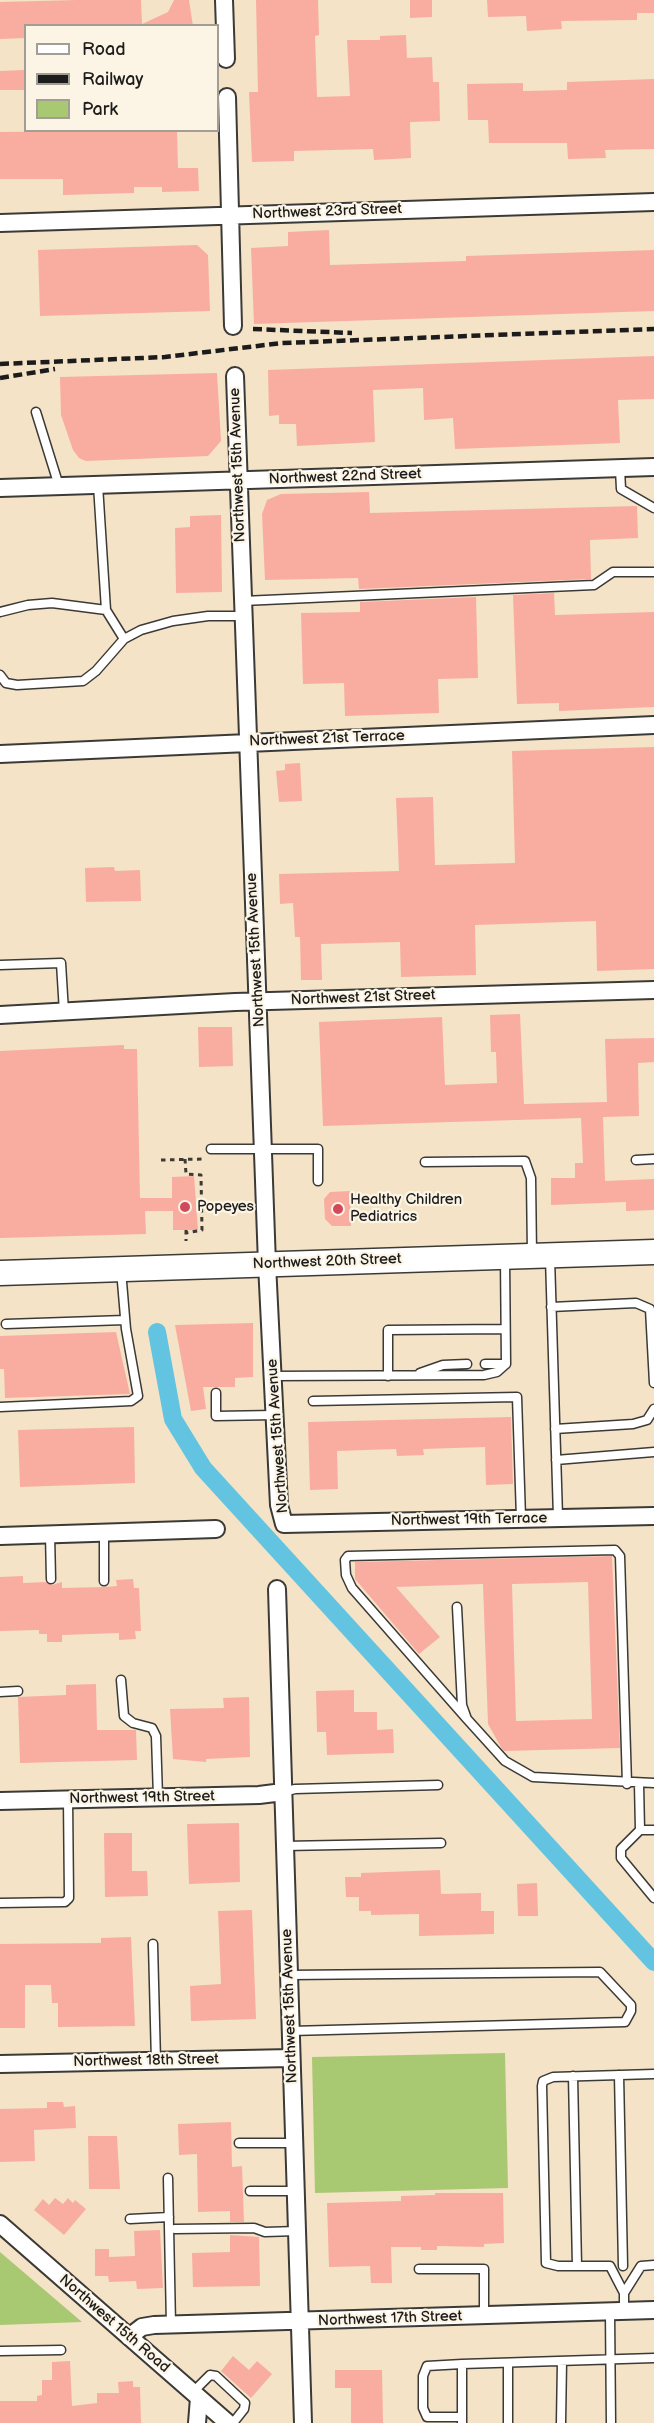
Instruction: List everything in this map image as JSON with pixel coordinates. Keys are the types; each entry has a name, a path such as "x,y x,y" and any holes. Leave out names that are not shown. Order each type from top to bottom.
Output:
{"main road":[{"name":"Northwest 20th Street","path":"0,1273 654,1252"}],"street":[{"path":"224,0 226,59"},
{"path":"227,97 233,326"},
{"name":"Northwest 23rd Street","path":"0,223 654,202"},
{"name":"Northwest 15th Avenue","path":"235,376 240,480 246,742 267,1264 279,1505 284,1524"},
{"name":"Northwest 22nd Street","path":"0,488 654,467"},
{"name":"Northwest 21st Terrace","path":"0,754 654,725"},
{"name":"Northwest 21st Street","path":"0,1015 258,1001 654,990"},
{"name":"Northwest 19th Terrace","path":"284,1524 654,1516"},
{"path":"0,1536 216,1529"},
{"name":"Northwest 15th Avenue","path":"277,1589 303,2423"},
{"name":"Northwest 19th Street","path":"0,1801 266,1795 283,1791"},
{"name":"Northwest 18th Street","path":"0,2064 291,2058"},
{"name":"Northwest 15th Road","path":"0,2224 228,2423"},
{"name":"Northwest 17th Street","path":"129,2337 142,2327 171,2325 654,2310"},
{"path":"196,2396 197,2423"}],"lane":[{"path":"36,412 59,486"},
{"path":"620,469 621,489 654,508"},
{"path":"98,485 106,610 124,639"},
{"path":"0,675 6,683 17,685 83,681 124,639 141,630 172,621 243,608 594,585 613,572 654,572"},
{"path":"0,612 28,605 52,603 106,610"},
{"path":"0,965 61,963 64,1013"},
{"path":"211,1149 318,1149 318,1181"},
{"path":"636,1160 654,1159"},
{"path":"425,1162 525,1161 531,1178 541,1255 551,1307 558,1517"},
{"path":"505,1256 506,1364"},
{"path":"0,1407 131,1401 138,1396 125,1320 121,1269"},
{"path":"551,1307 636,1303 650,1309 654,1383"},
{"path":"6,1324 125,1320"},
{"path":"388,1376 388,1330 505,1329"},
{"path":"411,1376 443,1365 467,1364"},
{"path":"485,1364 506,1364"},
{"path":"273,1376 484,1375 497,1372 506,1364"},
{"path":"216,1394 216,1416 276,1415"},
{"path":"313,1401 517,1397 520,1518"},
{"path":"555,1429 633,1424 647,1420 654,1409"},
{"path":"556,1460 654,1452"},
{"path":"104,1532 104,1581"},
{"path":"50,1534 51,1579"},
{"path":"627,1784 620,1556 615,1550 348,1556 345,1560 346,1575 352,1588 505,1761 533,1777 627,1784 654,1784"},
{"path":"457,1607 462,1705 467,1719"},
{"path":"121,1680 124,1716 133,1723 148,1726 156,1736 158,1797"},
{"path":"0,1692 18,1691"},
{"path":"639,1784 640,1830"},
{"path":"283,1791 438,1785"},
{"path":"0,1904 65,1902 69,1899 68,1799"},
{"path":"654,1830 640,1830 621,1849 621,1858 654,1898"},
{"path":"285,1846 441,1843"},
{"path":"153,1944 156,2062"},
{"path":"289,1975 600,1972 632,2005 632,2011 625,2022 291,2031"},
{"path":"654,2074 547,2078 542,2086 545,2258 549,2266 654,2265"},
{"path":"619,2075 623,2266"},
{"path":"573,2076 577,2266"},
{"path":"239,2143 294,2143"},
{"path":"168,2178 171,2325"},
{"path":"250,2191 296,2191"},
{"path":"130,2219 169,2217"},
{"path":"175,2229 254,2228 266,2232 297,2231"},
{"path":"610,2266 624,2293"},
{"path":"611,2423 610,2360 617,2312 624,2293 641,2266"},
{"path":"419,2269 484,2269 484,2316"},
{"path":"0,2351 61,2350"},
{"path":"462,2364 462,2420 427,2416 423,2408 423,2376 427,2366 462,2364 654,2358"},
{"path":"561,2423 562,2361"},
{"path":"508,2363 508,2423"},
{"path":"196,2396 210,2375 216,2376 245,2403 244,2409 233,2423"}],"path":[{"path":"185,1159 187,1175 201,1175 202,1230 186,1231 186,1241"},
{"path":"161,1160 211,1159"}],"green space":[{"path":"505,2053 508,2188 315,2193 312,2057"},
{"path":"0,2252 82,2322 0,2325"}],"building":[{"path":"141,0 142,24 24,24 24,38 0,39 0,2"},
{"path":"174,0 189,0 193,24 142,24 168,12"},
{"path":"256,0 318,0 319,35 315,36 317,97 350,96 347,40 380,40 380,36 406,35 407,58 432,57 433,82 439,82 440,121 410,122 411,158 374,160 373,149 294,151 294,161 252,162 249,92 258,92"},
{"path":"410,0 432,0 432,17 410,18"},
{"path":"487,0 654,0 654,13 637,13 637,20 561,21 562,29 527,31 526,16 488,17"},
{"path":"24,70 24,90 0,90 0,71"},
{"path":"654,79 654,149 605,150 606,158 568,159 567,143 489,143 488,120 468,120 467,84 523,83 523,91 567,90 567,82"},
{"path":"0,132 177,132 178,168 198,168 199,191 162,192 162,187 134,187 134,193 63,195 63,179 0,179"},
{"path":"329,230 330,265 466,261 466,256 654,250 654,311 254,324 251,248 288,246 288,232"},
{"path":"197,245 208,255 210,311 40,316 38,250"},
{"path":"654,356 654,399 618,400 620,443 455,449 453,418 424,420 423,388 373,390 375,442 297,446 296,424 279,424 279,415 269,416 268,370"},
{"path":"217,373 221,441 208,456 86,461 79,458 73,450 61,415 60,377"},
{"path":"369,492 370,513 637,506 638,538 590,540 591,579 359,589 358,578 265,580 262,514 267,500 281,494"},
{"path":"221,515 222,592 176,593 175,528 190,527 190,516"},
{"path":"554,593 555,615 654,612 654,707 559,711 559,703 517,704 513,595"},
{"path":"476,597 478,678 438,679 439,713 345,716 344,683 303,684 301,613 360,612 360,602"},
{"path":"654,747 654,969 597,971 596,921 475,925 476,975 401,977 400,942 321,944 322,980 301,980 300,937 295,937 293,903 280,904 279,874 399,871 396,798 433,797 435,865 515,863 512,751"},
{"path":"300,763 302,801 279,802 276,771 285,770 285,764"},
{"path":"114,867 115,871 140,870 141,901 86,902 85,868"},
{"path":"520,1014 524,1104 607,1102 605,1039 654,1038 654,1062 638,1063 639,1116 603,1117 605,1181 654,1179 654,1210 626,1211 626,1202 551,1205 551,1178 575,1178 575,1163 583,1163 581,1118 323,1126 319,1022 442,1017 445,1085 497,1083 496,1052 491,1052 490,1015"},
{"path":"198,1027 232,1027 233,1066 199,1067"},
{"path":"124,1045 124,1049 137,1049 140,1198 172,1198 172,1177 194,1176 198,1230 173,1230 173,1211 145,1211 146,1234 0,1238 0,1051"},
{"name":"Healthy Children Pediatrics","path":"350,1191 351,1226 332,1226 325,1219 324,1199 330,1192"},
{"path":"253,1323 253,1377 235,1378 235,1387 203,1387 206,1409 191,1411 175,1325"},
{"path":"116,1332 130,1394 5,1398 4,1369 0,1369 0,1336"},
{"path":"511,1417 513,1484 486,1485 485,1447 423,1449 424,1455 397,1456 396,1449 337,1451 338,1489 310,1490 308,1422"},
{"path":"134,1427 135,1483 20,1487 18,1430"},
{"path":"612,1556 620,1748 504,1751 488,1724 483,1584 396,1587 440,1637 419,1654 355,1579 355,1562","holes":["588,1582 592,1719 516,1721 512,1584"]},
{"path":"23,1576 23,1583 46,1582 52,1585 62,1582 62,1588 117,1586 116,1580 133,1579 134,1588 139,1588 141,1631 135,1631 136,1639 119,1640 119,1633 62,1635 62,1642 47,1642 47,1634 39,1634 39,1630 0,1631 0,1577"},
{"path":"96,1684 97,1730 136,1730 137,1760 20,1763 18,1697 66,1695 66,1685"},
{"path":"354,1690 354,1712 377,1712 377,1730 393,1729 394,1753 327,1755 326,1732 317,1732 316,1691"},
{"path":"249,1697 250,1757 206,1759 206,1762 173,1759 170,1709 224,1708 223,1698"},
{"path":"239,1823 240,1882 189,1884 187,1824"},
{"path":"104,1833 132,1833 132,1871 147,1871 148,1896 105,1897"},
{"path":"440,1870 441,1894 481,1893 481,1911 494,1911 494,1934 419,1936 419,1914 371,1915 371,1911 359,1911 359,1897 346,1897 345,1877 361,1877 361,1873"},
{"path":"537,1883 538,1916 518,1916 517,1884"},
{"path":"252,1910 256,2019 191,2021 190,1986 221,1984 218,1911"},
{"path":"131,1937 135,2026 58,2027 58,2003 52,2003 51,1985 25,1985 25,2028 0,2028 0,1944 101,1943 101,1938"},
{"path":"47,2102 63,2102 64,2107 75,2106 76,2128 34,2130 35,2161 0,2162 0,2109 47,2108"},
{"path":"231,2122 232,2167 242,2166 244,2222 230,2222 230,2211 198,2212 197,2154 179,2155 178,2124"},
{"path":"88,2136 117,2136 120,2189 89,2189"},
{"path":"435,2193 503,2193 504,2243 484,2244 484,2247 437,2246 437,2250 421,2250 421,2247 391,2247 392,2283 371,2283 370,2266 329,2267 327,2203 401,2201 401,2196 435,2195"},
{"path":"55,2198 63,2204 68,2198 73,2203 75,2200 86,2209 64,2235 34,2210 43,2199 49,2205"},
{"path":"160,2230 163,2288 137,2289 136,2281 109,2282 108,2276 95,2276 95,2249 109,2249 109,2257 135,2256 134,2231"},
{"path":"230,2235 259,2237 260,2286 193,2287 192,2253 230,2252"},
{"path":"233,2356 249,2370 257,2361 272,2374 251,2398 221,2371"},
{"path":"70,2361 72,2406 97,2403 97,2393 119,2393 118,2382 133,2381 133,2387 140,2387 141,2423 0,2423 0,2401 37,2401 37,2396 42,2395 42,2380 52,2380 52,2362"},
{"path":"335,2370 382,2370 383,2423 351,2423 351,2388 335,2388"}],"waterway":[{"path":"157,1332 173,1419 203,1468 654,1962"}],"railway":[{"path":"253,329 352,333"},
{"path":"0,364 165,357 282,343 654,329"},
{"path":"0,378 55,369"}],"place":[{"name":"Popeyes","path":"185,1207"},
{"name":"Healthy Children Pediatrics","path":"338,1209"}]}
